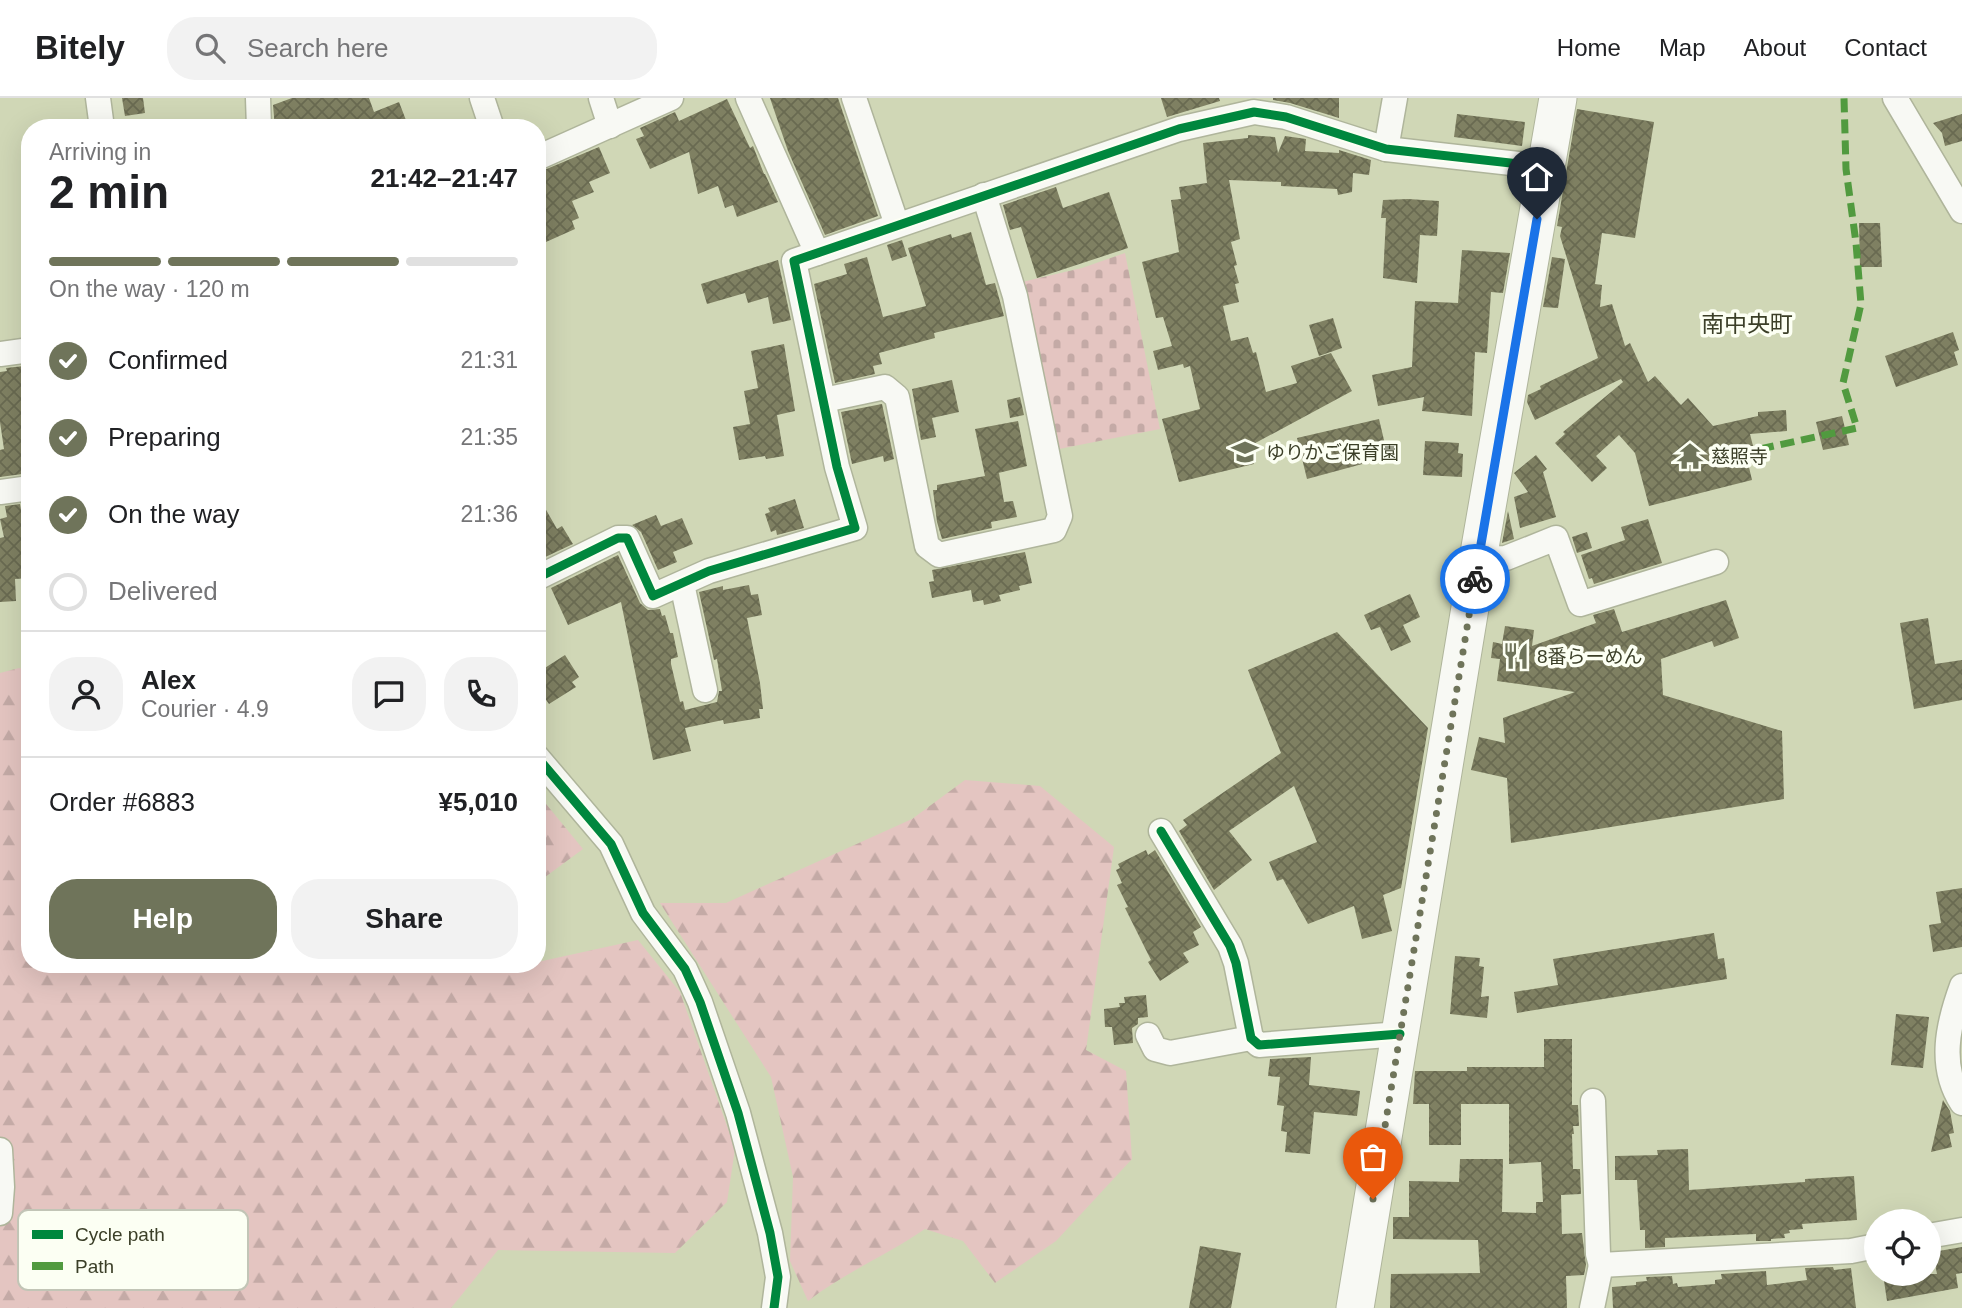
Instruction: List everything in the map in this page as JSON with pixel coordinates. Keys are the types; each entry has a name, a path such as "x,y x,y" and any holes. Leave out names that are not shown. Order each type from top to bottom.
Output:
{"highway":[{"path":"1355,1308 1478,559 1558,98"}],"street":[{"path":"98,98 101,119"},
{"path":"258,98 259,119"},
{"path":"601,98 610,126"},
{"path":"546,154 671,98"},
{"path":"748,98 817,253"},
{"path":"854,98 897,225"},
{"path":"1387,149 1395,98"},
{"path":"1895,98 1962,211"},
{"path":"546,574 618,538 626,538 653,596 709,571 855,528 837,467 794,261 1179,129 1263,105 1286,117 1387,149 1546,167"},
{"path":"824,400 885,387 897,397 927,546 939,555 1054,530 1060,516 1015,296 984,195"},
{"path":"0,354 21,351"},
{"path":"0,492 21,489"},
{"path":"1478,559 1506,558 1556,538 1580,604 1716,562"},
{"path":"682,584 705,690"},
{"path":"546,768 611,844 643,913 685,970 700,1002 738,1113 770,1233 778,1277 774,1308"},
{"path":"1161,831 1230,946 1251,1038 1259,1045 1400,1034"},
{"path":"1962,986 1949,1022 1955,1043 1951,1080 1962,1103"},
{"path":"1148,1035 1155,1049 1170,1053 1251,1038"},
{"path":"1592,1308 1601,1265 1598,1254 1593,1101"},
{"path":"0,1150 0,1213"},
{"path":"1941,1234 1962,1230"},
{"path":"1601,1265 1864,1248"}],"green space":[{"path":"1125,253 1160,429 1054,450 1022,282 1082,268"},
{"path":"21,669 21,973 546,973 546,960 638,940 680,992 735,1149 727,1202 675,1253 498,1250 451,1308 0,1308 0,673"},
{"path":"965,780 1040,786 1114,847 1086,1050 1126,1071 1132,1159 1056,1241 995,1283 963,1241 925,1229 808,1301 790,1261 793,1177 771,1077 660,903 726,903 912,819"},
{"path":"546,804 583,849 546,876"}],"building":[{"path":"122,98 143,98 145,113 125,116"},
{"path":"292,98 369,98 374,112 399,102 406,119 274,119 273,105"},
{"path":"770,98 838,98 878,216 825,235 788,151"},
{"path":"1161,98 1219,98 1220,101 1167,117"},
{"path":"1339,98 1339,118 1273,100"},
{"path":"727,99 750,148 753,146 778,202 737,217 733,205 725,208 718,186 698,194 689,152 650,169 636,139 644,136 640,128 675,112 679,121"},
{"path":"1577,109 1654,122 1635,238 1602,233 1595,284 1602,285 1600,307 1612,304 1625,346 1630,343 1648,382 1655,376 1681,405 1688,398 1713,426 1758,416 1758,412 1786,410 1787,431 1750,434 1757,462 1748,463 1752,480 1649,506 1635,453 1619,435 1596,456 1607,468 1592,482 1555,443 1565,434 1563,432 1623,382 1621,379 1535,420 1527,402 1528,395 1541,389 1540,386 1598,358 1560,236 1562,227 1557,226"},
{"path":"1457,114 1525,122 1522,146 1454,137"},
{"path":"1962,114 1962,141 1945,146 1942,133 1933,123"},
{"path":"1248,135 1275,137 1278,153 1285,136 1306,139 1305,151 1339,153 1339,150 1371,160 1369,175 1353,173 1352,192 1338,195 1337,189 1281,186 1281,182 1229,180 1240,239 1231,242 1237,265 1234,266 1239,283 1235,284 1239,302 1223,306 1231,341 1248,337 1253,353 1256,352 1266,392 1297,383 1291,366 1331,353 1352,391 1248,447 1254,464 1179,482 1162,419 1200,409 1190,366 1184,368 1183,364 1158,370 1153,351 1172,346 1163,317 1156,318 1142,262 1179,252 1171,200 1181,199 1179,187 1207,183 1203,143 1248,138"},
{"path":"599,147 610,173 589,182 594,192 572,201 579,218 572,221 575,229 546,242 546,169"},
{"path":"1056,187 1063,208 1109,192 1128,248 1037,278 1021,227 1010,230 1003,205"},
{"path":"1383,200 1439,201 1437,236 1420,235 1417,283 1383,278 1386,218 1381,218"},
{"path":"1859,223 1880,223 1882,267 1860,267"},
{"path":"971,232 986,285 995,283 1004,316 934,333 935,338 879,353 882,364 873,366 875,374 835,383 814,284 847,274 844,264 867,257 883,317 926,306 908,248 951,234 952,238"},
{"path":"902,240 907,256 892,261 887,245"},
{"path":"1462,250 1510,253 1503,293 1491,292 1487,353 1475,352 1472,416 1422,411 1424,397 1378,406 1372,375 1412,367 1415,301 1458,303"},
{"path":"1552,257 1565,259 1558,308 1543,307"},
{"path":"778,260 791,320 773,324 768,297 748,303 745,293 707,304 701,284"},
{"path":"1333,318 1342,348 1319,356 1309,325"},
{"path":"1953,332 1959,350 1954,352 1958,365 1896,387 1885,356"},
{"path":"784,344 795,411 777,415 784,456 739,460 733,427 750,424 744,391 758,388 751,351"},
{"path":"21,366 21,474 0,477 0,450 4,449 0,422 0,372 7,371 6,368"},
{"path":"952,380 959,412 932,418 936,437 921,440 912,389"},
{"path":"1020,397 1024,415 1010,418 1007,400"},
{"path":"882,404 894,459 884,462 883,456 852,464 841,412"},
{"path":"1842,416 1849,445 1823,450 1816,422"},
{"path":"1379,419 1388,457 1307,479 1297,438"},
{"path":"1018,421 1027,466 994,474 999,473 1004,502 1013,501 1017,517 991,522 992,528 942,539 933,490 937,490 937,485 985,476 975,429"},
{"path":"1425,441 1459,443 1458,453 1463,454 1462,477 1423,475"},
{"path":"1536,455 1547,469 1543,472 1556,517 1520,528 1514,497 1528,492 1514,473"},
{"path":"795,499 804,528 777,535 776,530 771,532 765,514 770,512 768,508"},
{"path":"20,504 21,579 15,579 16,601 0,602 0,538 4,537 0,519 7,517 5,506"},
{"path":"546,510 557,529 562,526 573,544 546,557"},
{"path":"1508,511 1514,539 1502,543"},
{"path":"656,515 661,526 682,518 693,544 673,552 677,562 658,570 641,532 632,525"},
{"path":"1648,519 1662,563 1594,584 1592,578 1589,579 1581,555 1625,540 1621,527"},
{"path":"1587,532 1592,548 1577,553 1572,537"},
{"path":"1025,552 1032,583 1019,586 1020,590 999,595 1001,601 984,605 983,600 973,602 971,590 932,598 929,582 934,581 932,570"},
{"path":"618,555 640,603 648,610 660,609 662,616 665,615 670,633 673,633 678,657 671,659 671,664 680,702 683,701 685,710 717,702 719,691 722,691 717,659 714,660 699,592 723,586 723,590 749,585 751,595 758,594 762,615 747,618 760,683 763,709 759,709 760,718 724,724 723,720 685,728 691,751 653,760 621,602 568,625 551,588"},
{"path":"1410,594 1420,617 1403,625 1411,642 1391,651 1380,627 1371,630 1364,615"},
{"path":"1726,600 1739,638 1714,647 1712,641 1661,659 1663,695 1782,731 1784,799 1511,843 1507,778 1471,770 1479,737 1505,743 1503,718 1575,692 1497,681 1500,659 1491,658 1493,642 1502,644 1505,626 1534,630 1532,646 1596,623 1593,615 1614,609 1622,632"},
{"path":"1928,618 1935,664 1962,660 1962,700 1914,709 1900,623"},
{"path":"1337,632 1428,728 1401,888 1383,895 1392,931 1362,939 1354,906 1308,924 1283,879 1277,881 1269,862 1317,842 1294,786 1229,831 1252,860 1214,890 1179,831 1187,825 1183,820 1281,753 1248,670"},
{"path":"565,655 579,677 572,682 576,687 549,704 546,700 546,667"},
{"path":"1146,850 1148,855 1155,850 1201,927 1193,932 1199,945 1183,953 1189,962 1160,981 1148,962 1151,960 1125,908 1128,907 1117,885 1122,883 1116,870 1120,868 1118,864"},
{"path":"1962,888 1962,947 1933,952 1929,925 1941,923 1936,892"},
{"path":"1714,933 1718,959 1724,958 1727,979 1517,1013 1514,992 1558,985 1553,959"},
{"path":"1455,956 1480,958 1479,966 1484,967 1481,997 1489,996 1487,1018 1450,1014"},
{"path":"1146,995 1148,1017 1138,1018 1138,1024 1132,1028 1133,1043 1114,1045 1112,1027 1105,1027 1104,1009 1120,1007 1119,1003 1125,1003 1124,997"},
{"path":"1896,1014 1929,1017 1923,1068 1891,1065"},
{"path":"1544,1039 1572,1039 1572,1105 1578,1105 1579,1126 1573,1126 1572,1134 1573,1169 1580,1169 1581,1194 1561,1195 1562,1234 1582,1233 1586,1265 1584,1275 1566,1276 1567,1308 1390,1308 1391,1274 1480,1273 1478,1240 1393,1239 1393,1217 1409,1217 1409,1181 1459,1182 1460,1159 1503,1159 1502,1212 1536,1213 1536,1202 1543,1202 1541,1162 1509,1164 1509,1104 1461,1104 1461,1145 1429,1145 1429,1104 1413,1104 1415,1071 1467,1071 1467,1067 1544,1067"},
{"path":"1311,1057 1309,1085 1360,1091 1357,1116 1314,1112 1310,1154 1285,1152 1287,1132 1281,1131 1284,1106 1277,1105 1280,1077 1268,1076 1270,1059"},
{"path":"1943,1100 1950,1111 1954,1133 1949,1134 1952,1147 1931,1152"},
{"path":"1688,1149 1689,1190 1854,1176 1857,1220 1802,1224 1803,1229 1789,1230 1790,1233 1784,1234 1785,1238 1771,1241 1756,1241 1756,1234 1665,1238 1665,1247 1645,1248 1645,1230 1640,1230 1637,1180 1615,1180 1615,1156 1658,1155 1657,1150"},
{"path":"1200,1246 1241,1253 1231,1308 1189,1308"},
{"path":"1962,1247 1962,1273 1956,1274 1958,1288 1887,1301 1885,1286 1941,1286 1941,1251"},
{"path":"1833,1267 1834,1270 1851,1268 1856,1308 1613,1308 1612,1287 1636,1285 1636,1282 1647,1281 1646,1277 1672,1276 1673,1284 1677,1283 1678,1287 1715,1284 1715,1280 1722,1279 1721,1274 1766,1271 1767,1285 1807,1280 1805,1268"}],"marked path":[{"path":"1760,449 1857,428 1843,383 1861,304 1846,169 1844,98"}],"cycle path":[{"path":"546,574 618,538 627,538 653,596 709,571 855,528 837,467 794,261 1179,129 1254,112 1286,117 1386,149 1546,167"},
{"path":"546,768 611,844 643,913 685,969 700,1002 738,1113 770,1233 778,1277 774,1308"},
{"path":"1161,831 1230,946 1251,1038 1259,1045 1400,1034"}],"way so far":[{"path":"1373,1199 1475,579"}],"place":[{"name":"ゆりかご保育園","path":"1245,452"},
{"name":"慈照寺","path":"1690,456"},
{"name":"8番らーめん","path":"1516,656"}],"district":[{"name":"南中央町","path":"1747,324"}],"route":[{"path":"1475,579 1537,219"}]}
